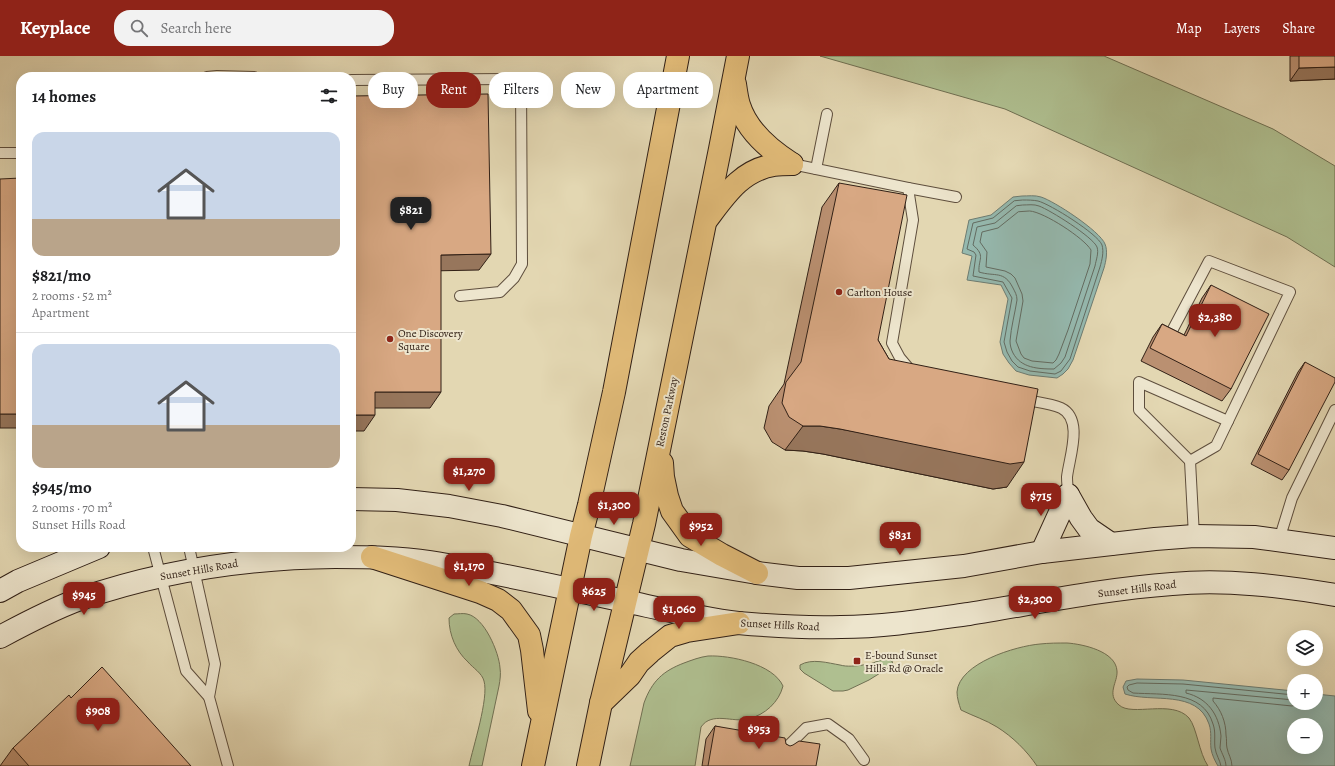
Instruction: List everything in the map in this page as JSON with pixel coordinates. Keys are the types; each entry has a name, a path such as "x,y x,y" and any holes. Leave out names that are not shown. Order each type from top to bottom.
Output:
{"main road":[{"path":"533,766 581,536 614,392 678,56"},
{"path":"736,65 739,106 748,125 776,154 792,164"},
{"name":"Reston Parkway","path":"588,766 601,703 638,550 662,437 736,65"},
{"path":"704,224 736,182 759,170 773,165 792,164"},
{"path":"662,437 663,477 672,511 690,536 757,573"},
{"path":"1068,495 1089,529 1112,544"},
{"path":"1042,552 1053,532 1068,495"},
{"path":"356,499 397,500 449,506 502,516 681,560 757,573 798,578 849,578 964,566 1042,552 1194,536 1254,537 1335,548"},
{"path":"0,591 18,581 87,552"},
{"name":"Sunset Hills Road","path":"0,637 39,617 79,600 114,589 161,577 229,564 269,559 312,557 372,557 427,562 570,589 700,617 739,623 803,627 884,625 927,620 1136,587 1176,583 1220,582 1266,585 1335,595"},
{"path":"372,557 480,592 498,600 511,610 529,635 541,732"},
{"path":"601,703 630,675 639,662 670,636 687,631 739,623"}],"lane":[{"path":"356,80 521,79 522,264 514,278 500,292 460,296"},
{"path":"816,169 827,114"},
{"path":"0,153 16,154"},
{"path":"792,164 956,197"},
{"path":"908,188 913,220 892,343 900,358 910,371 917,374"},
{"path":"1172,331 1209,261 1290,292 1216,446 1190,461"},
{"path":"1194,536 1190,461 1139,410 1139,382 1228,421"},
{"path":"1016,398 1062,408 1069,414 1074,424 1074,434 1067,477 1068,495"},
{"path":"1279,540 1292,498 1335,410"},
{"path":"155,552 186,671 209,697"},
{"path":"190,552 215,664 209,697 228,766"},
{"path":"782,752 806,728 828,724 849,739 864,760"}],"green space":[{"path":"820,56 1104,56 1273,129 1335,166 1335,267 1287,237 1005,109"},
{"path":"454,614 467,614 479,621 490,636 499,661 499,684 482,766 469,766 483,710 485,689 484,681 479,673 460,653 454,642 450,630 449,618"},
{"path":"1050,643 1067,643 1089,647 1111,658 1117,671 1113,697 1119,705 1125,708 1133,709 1173,710 1182,712 1189,718 1192,722 1202,754 1208,766 1037,766 1029,755 1009,735 988,722 961,710 957,692 960,682 967,673 978,665 990,658 1017,648"},
{"path":"708,656 739,659 761,667 778,678 783,686 781,692 770,707 754,717 742,720 717,718 706,722 701,727 695,766 630,766 644,703 647,695 655,683 664,673 677,666"},
{"path":"884,659 892,661 893,665 869,680 843,691 833,691 800,669 800,665 810,662 852,666 868,664"}],"water":[{"path":"1039,196 1056,204 1086,224 1101,238 1106,247 1104,268 1073,360 1068,369 1057,378 1029,375 1016,371 1003,354 1000,342 1008,299 1001,285 967,280 972,256 962,253 969,220 991,215 1013,197"},
{"path":"1137,679 1183,680 1287,690 1287,710 1323,710 1323,695 1335,696 1335,766 1218,766 1211,751 1209,724 1203,713 1195,706 1173,699 1125,694 1123,687 1126,681"}],"building":[{"path":"1299,56 1335,56 1335,67 1299,68"},
{"path":"481,94 488,94 491,254 441,255 441,392 375,392 375,415 356,415 356,96 368,96 368,108 418,108 418,95 426,95 426,108 481,108"},
{"path":"16,178 16,414 0,414 0,179"},
{"name":"Carlton House","path":"839,183 907,195 878,340 889,359 1038,389 1024,462 1010,464 840,429 820,426 803,426 789,417 782,403 786,382 801,362"},
{"path":"1211,285 1269,314 1231,389 1150,348 1162,324 1186,336"},
{"path":"1305,362 1335,378 1335,382 1289,470 1258,454"},
{"path":"102,667 191,766 29,766 13,748 69,695 71,698"},
{"path":"715,726 785,738 786,744 790,746 799,741 820,744 816,766 708,766"}],"place":[{"name":"Carlton House","path":"839,292"},
{"name":"One Discovery Square","path":"390,339"},
{"name":"E-bound Sunset Hills Rd @ Oracle","path":"857,661"}]}
